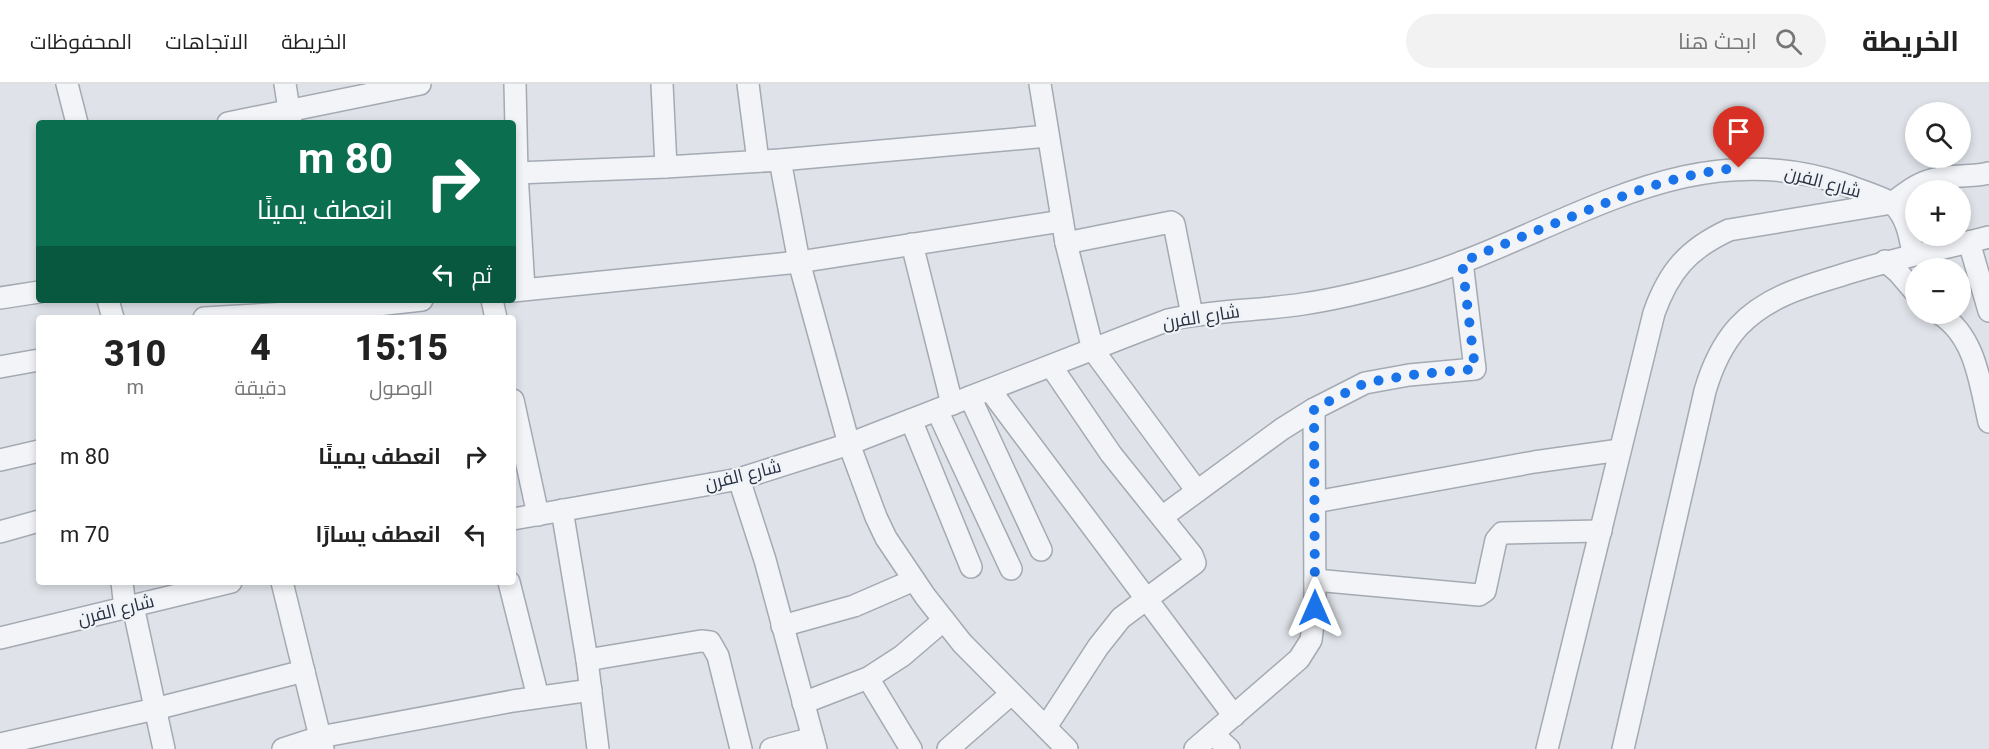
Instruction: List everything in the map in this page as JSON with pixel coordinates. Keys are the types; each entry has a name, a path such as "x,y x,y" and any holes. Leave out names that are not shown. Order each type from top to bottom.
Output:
{"street":[{"path":"67,84 76,120"},
{"path":"285,84 290,117"},
{"path":"259,120 290,117 420,84"},
{"path":"515,84 516,120"},
{"path":"662,84 666,167"},
{"path":"748,84 758,161"},
{"path":"1040,84 1066,243 1093,350 1197,491"},
{"path":"516,128 519,290 799,262 1062,220"},
{"path":"517,173 780,160 1048,136"},
{"path":"780,160 799,262 849,444 876,517 886,538 914,580 962,644 1054,741 1112,629 1121,618 1195,563 1192,555 1111,454 1052,366"},
{"name":"شارع الفرن","path":"516,519 739,479 849,444 1145,328 1192,315 1305,304 1403,282 1462,262 1645,187 1701,172 1758,168 1796,172 1833,181 1892,203"},
{"path":"1547,749 1654,313 1670,278 1681,262 1711,238 1729,230 1892,203 1929,180 1957,176 1976,177 1989,173"},
{"path":"1892,203 1904,220 1914,254"},
{"path":"1066,243 1171,222 1174,224 1192,315"},
{"path":"1623,749 1705,391 1712,368 1724,346 1739,326 1751,315 1779,297 1801,287 1885,261 1979,240 1989,311"},
{"path":"912,244 953,404 1011,568"},
{"path":"1885,261 1905,280"},
{"path":"1162,517 1282,429 1314,409 1365,383 1410,375 1475,369 1462,262"},
{"path":"0,298 36,292"},
{"path":"262,315 321,310 412,307"},
{"path":"1954,324 1972,352 1989,422"},
{"path":"0,367 36,361"},
{"path":"990,390 1234,716"},
{"path":"953,404 1041,550"},
{"path":"1195,749 1299,659 1311,640 1315,608 1314,409"},
{"path":"516,414 538,515"},
{"path":"911,420 971,567"},
{"path":"1315,502 1534,462 1620,450"},
{"path":"0,460 36,452"},
{"path":"739,479 765,560 814,744 771,749"},
{"path":"562,510 587,660 598,749"},
{"path":"0,532 36,522"},
{"path":"1315,580 1479,595 1485,591 1496,540 1502,533 1601,531"},
{"path":"782,626 854,606 914,580"},
{"path":"123,585 164,749"},
{"name":"شارع الفرن","path":"0,638 129,607 205,585"},
{"path":"283,585 322,743"},
{"path":"510,585 538,697"},
{"path":"803,704 867,678 902,657 944,620"},
{"path":"587,660 702,641 710,642 718,656 741,749"},
{"path":"0,744 155,710 304,671"},
{"path":"867,678 912,749"},
{"path":"284,749 538,697 591,690"},
{"path":"948,749 1011,694"},
{"path":"1213,734 1229,749"}],"route":[{"path":"1315,608 1314,409 1365,383 1385,378 1475,369 1462,262 1645,187 1701,172 1739,168"}]}
